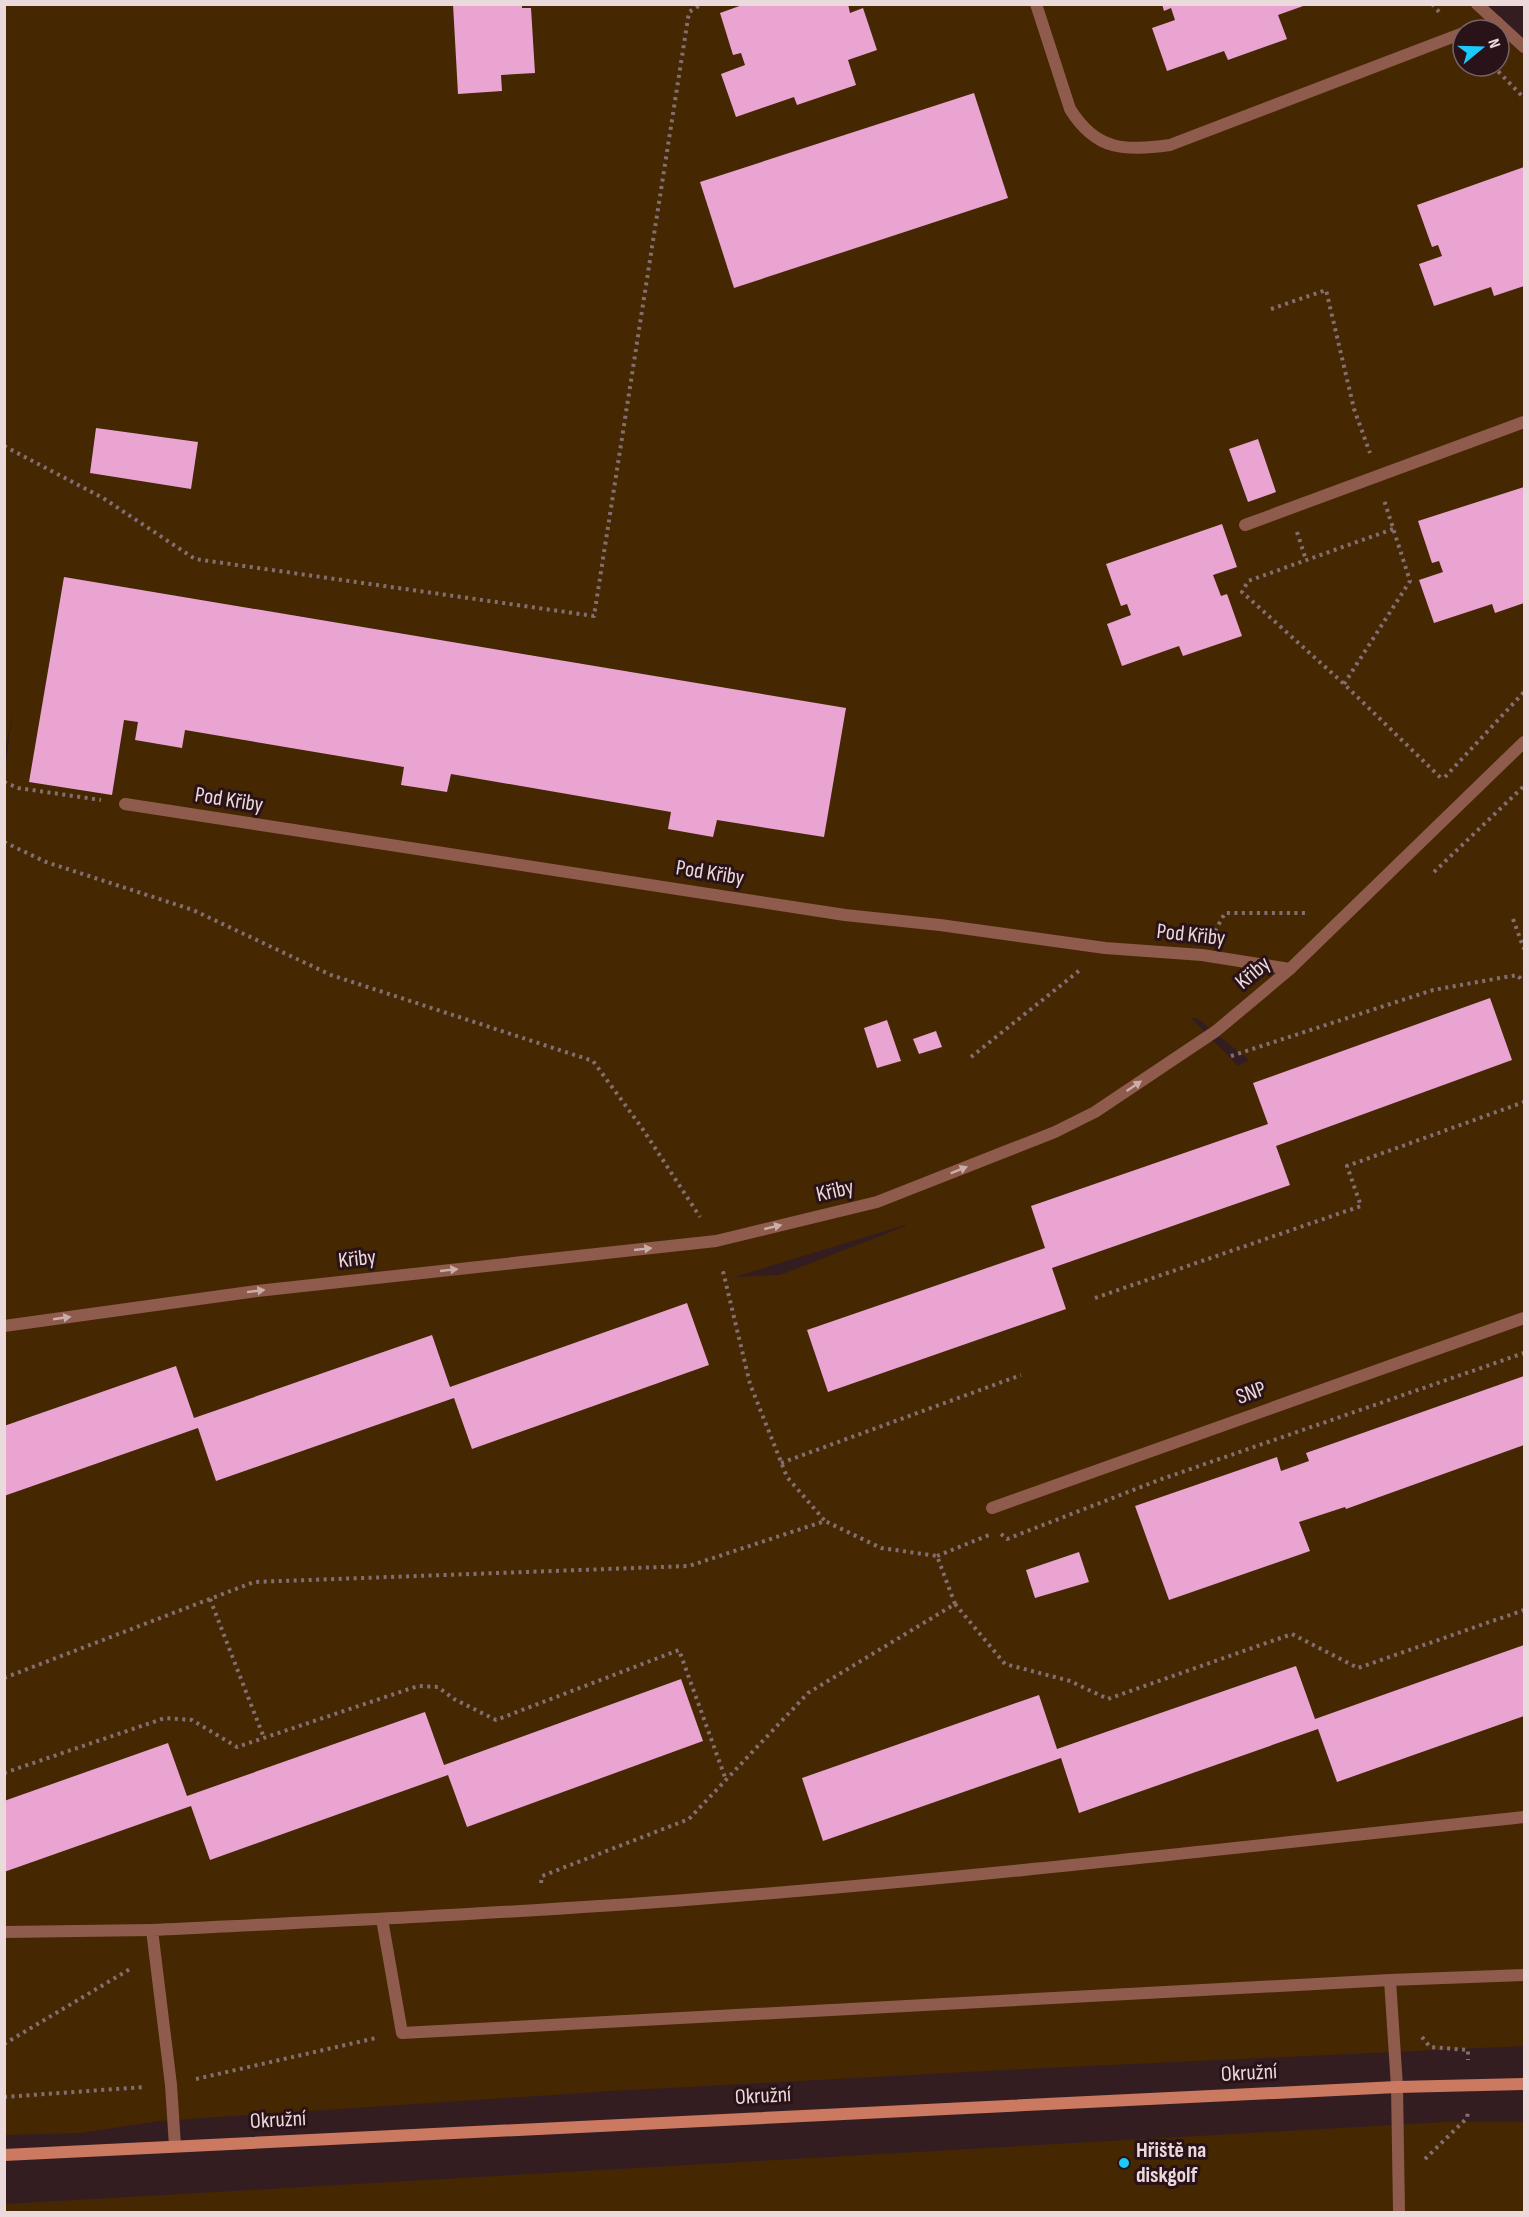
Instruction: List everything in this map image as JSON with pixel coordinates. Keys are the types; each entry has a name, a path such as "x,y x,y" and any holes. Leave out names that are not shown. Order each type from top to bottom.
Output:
{"street":[{"path":"1036,4 1070,109 1079,124 1107,145 1127,148 1170,145 1451,38"},
{"path":"1478,4 1493,18"},
{"path":"1511,35 1524,48"},
{"path":"1245,525 1524,422"},
{"name":"Křiby","path":"4,1326 257,1291 716,1241 877,1203 1054,1132 1095,1112 1216,1032 1290,969 1524,742"},
{"name":"Pod Křiby","path":"125,804 845,915 940,925 1105,948 1202,956 1290,969"},
{"name":"SNP","path":"992,1508 1524,1318"},
{"path":"4,1932 152,1930 382,1919 698,1899 1017,1870 1524,1817"},
{"path":"382,1919 402,2032 1390,1980 1524,1975"},
{"path":"152,1930 171,2085 175,2146"},
{"path":"1390,1980 1397,2087 1399,2212"},
{"name":"Okružní","path":"4,2155 1397,2087 1524,2084"}],"path":[{"path":"4,446 103,498 195,559 594,616 689,12 702,4"},
{"path":"1505,78 1524,98"},
{"path":"1271,309 1326,290 1354,409 1410,581 1344,684"},
{"path":"1393,529 1248,581 1242,592 1344,684 1443,780"},
{"path":"1435,788 1524,692"},
{"path":"4,782 18,788 125,804"},
{"path":"1434,872 1524,786"},
{"path":"4,842 45,862 193,910 331,975 593,1061 642,1128 716,1241 750,1384 787,1477 825,1521 881,1548 937,1556 998,1532 1007,1539 1159,1480 1524,1353"},
{"path":"1202,956 1225,914 1320,913"},
{"path":"1514,919 1524,949"},
{"path":"971,1057 1065,985 1105,948"},
{"path":"1227,1057 1434,990 1517,975 1524,982"},
{"path":"1095,1298 1361,1206 1347,1166 1524,1102"},
{"path":"781,1463 1021,1375"},
{"path":"4,1678 254,1582 689,1566 825,1521"},
{"path":"937,1556 955,1604 1005,1664 1070,1681 1108,1699 1292,1634 1358,1668 1524,1610"},
{"path":"210,1599 264,1738"},
{"path":"540,1909 542,1876 689,1819 808,1694 955,1604"},
{"path":"4,1773 165,1718 192,1720 237,1747 418,1686 438,1687 454,1699 496,1720 679,1650 726,1780"},
{"path":"4,2044 155,1955"},
{"path":"4,2097 171,2085 402,2032"}],"shaded area":[{"path":"1473,4 1490,18 1451,18 1451,78 1511,78 1511,35 1524,45 1524,2046 612,2091 159,2121 81,2133 5,2135 4,781 12,714 5,752 5,5","holes":["1191,1018 1197,1018 1249,1060 1238,1066","905,1225 780,1275 734,1277"]},
{"name":"Hřiště na diskgolf","path":"1444,2122 1524,2122 1524,2212 5,2212 4,2204"}],"building":[{"path":"453,4 522,4 522,8 531,8 535,73 501,75 502,91 458,94"},
{"path":"745,4 848,4 850,13 863,8 877,50 848,60 856,85 797,105 794,97 736,117 721,74 745,65 741,53 733,55 720,13"},
{"path":"1162,4 1306,5 1278,15 1287,39 1228,60 1224,51 1167,71 1152,28 1175,20 1171,8 1164,11"},
{"path":"974,93 1008,198 734,288 700,182"},
{"path":"1524,167 1524,286 1494,296 1491,287 1434,306 1419,264 1442,256 1438,245 1432,247 1417,205"},
{"path":"96,428 198,442 191,489 90,473"},
{"path":"1258,439 1276,492 1248,502 1229,449"},
{"path":"1524,487 1524,603 1495,613 1492,604 1434,623 1419,580 1443,572 1439,561 1432,563 1418,521"},
{"path":"1222,524 1237,567 1213,575 1221,596 1227,594 1242,636 1183,656 1179,646 1122,666 1107,624 1131,615 1127,604 1121,606 1106,564"},
{"path":"64,577 846,708 824,837 717,820 713,837 668,829 671,812 451,774 447,792 401,785 404,767 185,730 182,748 135,740 138,722 124,720 112,795 29,782"},
{"path":"1490,998 1512,1060 1276,1146 1290,1185 1052,1268 1066,1309 828,1392 807,1330 1045,1248 1031,1206 1268,1124 1253,1083"},
{"path":"887,1020 901,1061 877,1068 864,1028"},
{"path":"936,1031 942,1047 919,1054 913,1039"},
{"path":"687,1303 709,1365 472,1449 454,1398 216,1481 198,1428 4,1496 4,1426 176,1366 194,1418 432,1335 450,1387"},
{"path":"1524,1376 1524,1445 1346,1509 1345,1507 1299,1522 1310,1551 1169,1600 1135,1506 1277,1457 1281,1471 1309,1461 1306,1453"},
{"path":"1079,1552 1089,1582 1035,1598 1026,1570"},
{"path":"1524,1645 1524,1716 1337,1782 1318,1729 1079,1813 1061,1758 823,1841 802,1778 1039,1695 1057,1749 1296,1666 1315,1719"},
{"path":"681,1679 703,1741 467,1827 448,1775 210,1860 191,1806 4,1872 4,1801 168,1743 187,1796 425,1712 444,1765"}],"place":[{"name":"Hřiště na diskgolf","path":"1124,2163"}]}
